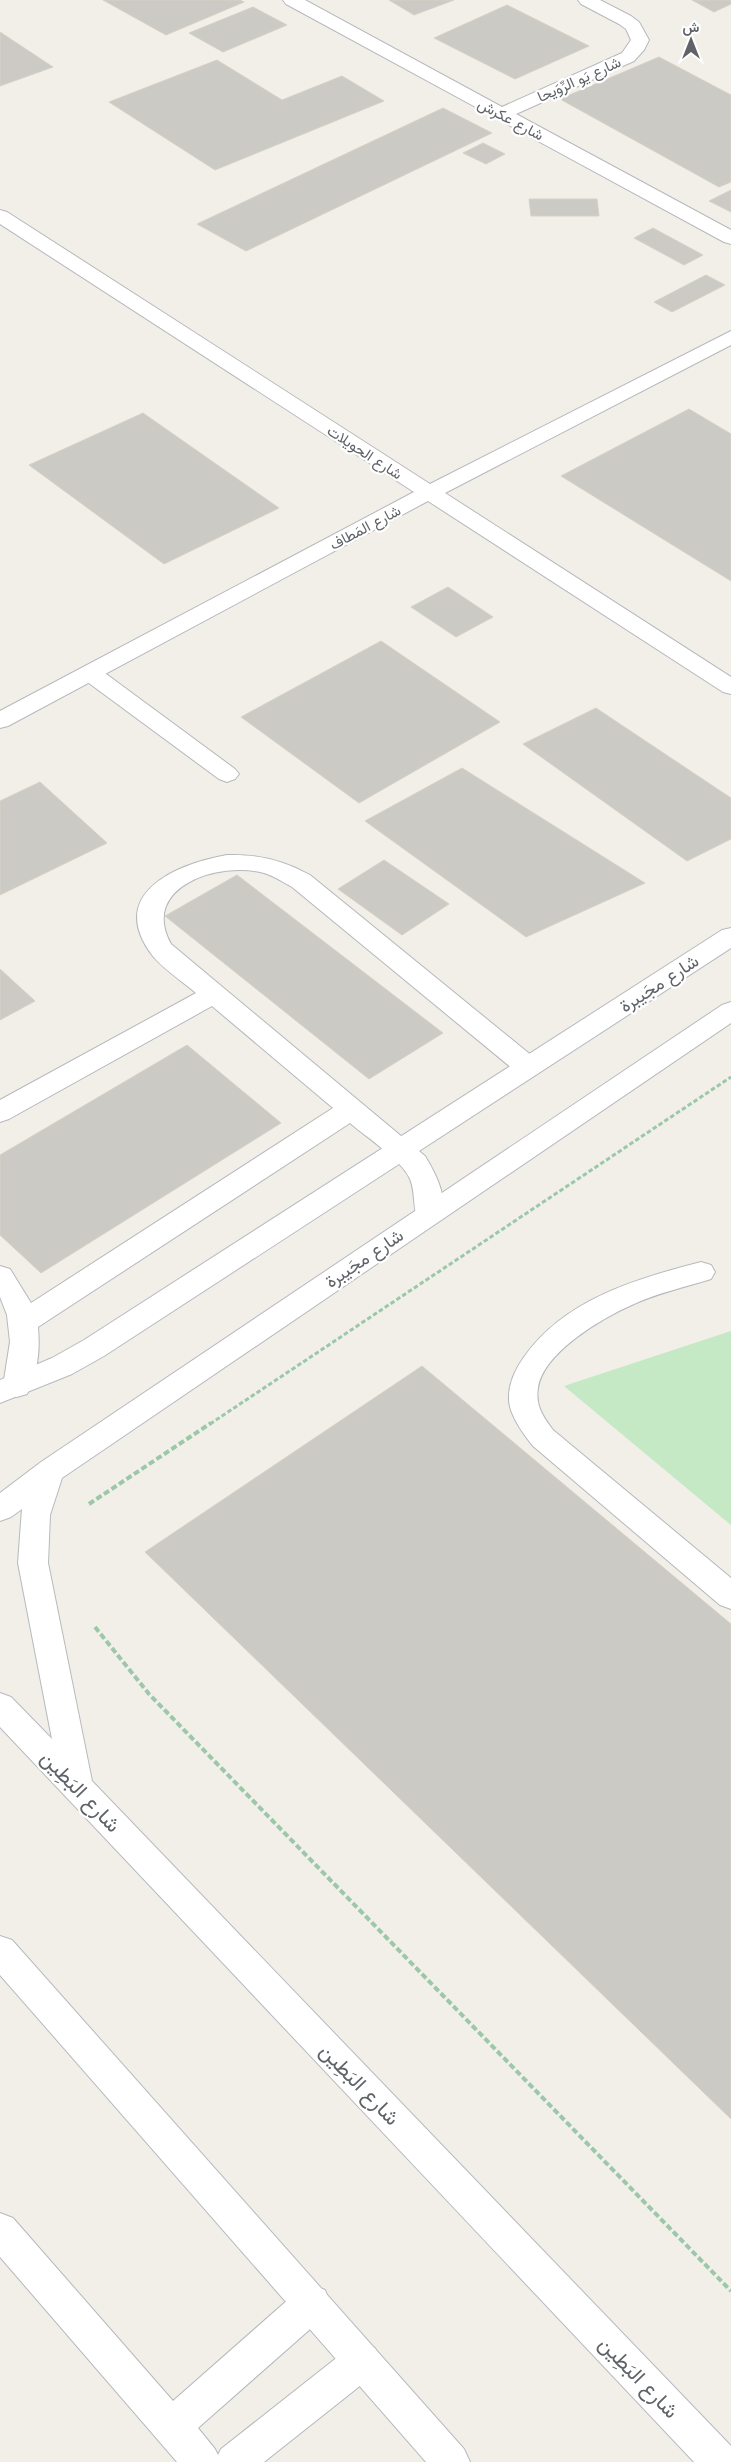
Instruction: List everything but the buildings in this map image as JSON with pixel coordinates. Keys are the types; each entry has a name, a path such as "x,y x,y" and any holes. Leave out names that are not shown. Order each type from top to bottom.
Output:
{"street":[{"name":"شارع عكرش","path":"292,0 731,238"},
{"name":"شارع يَو الرِّوَيحا","path":"501,114 628,57 634,52 640,40 633,26 587,0"},
{"name":"شارع الحويلات","path":"0,216 731,687"},
{"name":"شارع المَطاف","path":"0,721 428,493 731,337"},
{"path":"90,673 227,774"},
{"path":"429,1214 430,1196 425,1179 415,1163 162,950 152,934 150,917 156,900 168,885 186,873 209,865 234,862 258,864 282,870 301,881 528,1067"},
{"name":"شارع مجَيبرة","path":"9,1389 62,1366 94,1348 731,936"},
{"path":"0,1112 214,994"},
{"name":"شارع مجَيبرة","path":"0,1509 51,1470 731,1011"},
{"path":"24,1322 352,1109"},
{"path":"701,1272 660,1282 622,1297 584,1318 539,1356 530,1369 524,1385 524,1404 530,1422 543,1438 731,1596"},
{"path":"0,1276 17,1302 24,1322 26,1343 25,1357 9,1389"},
{"path":"51,1470 41,1492 35,1515 34,1563 77,1786"},
{"name":"شارع البَطِين","path":"0,1706 720,2462"},
{"path":"0,1951 451,2462"},
{"path":"0,2230 202,2462"},
{"path":"171,2427 312,2304"},
{"path":"234,2462 362,2361"}],"path":[{"path":"89,1504 731,1077"},
{"path":"90,1621 149,1694 731,2291"}],"green space":[{"path":"731,1331 731,1525 564,1386"}]}
